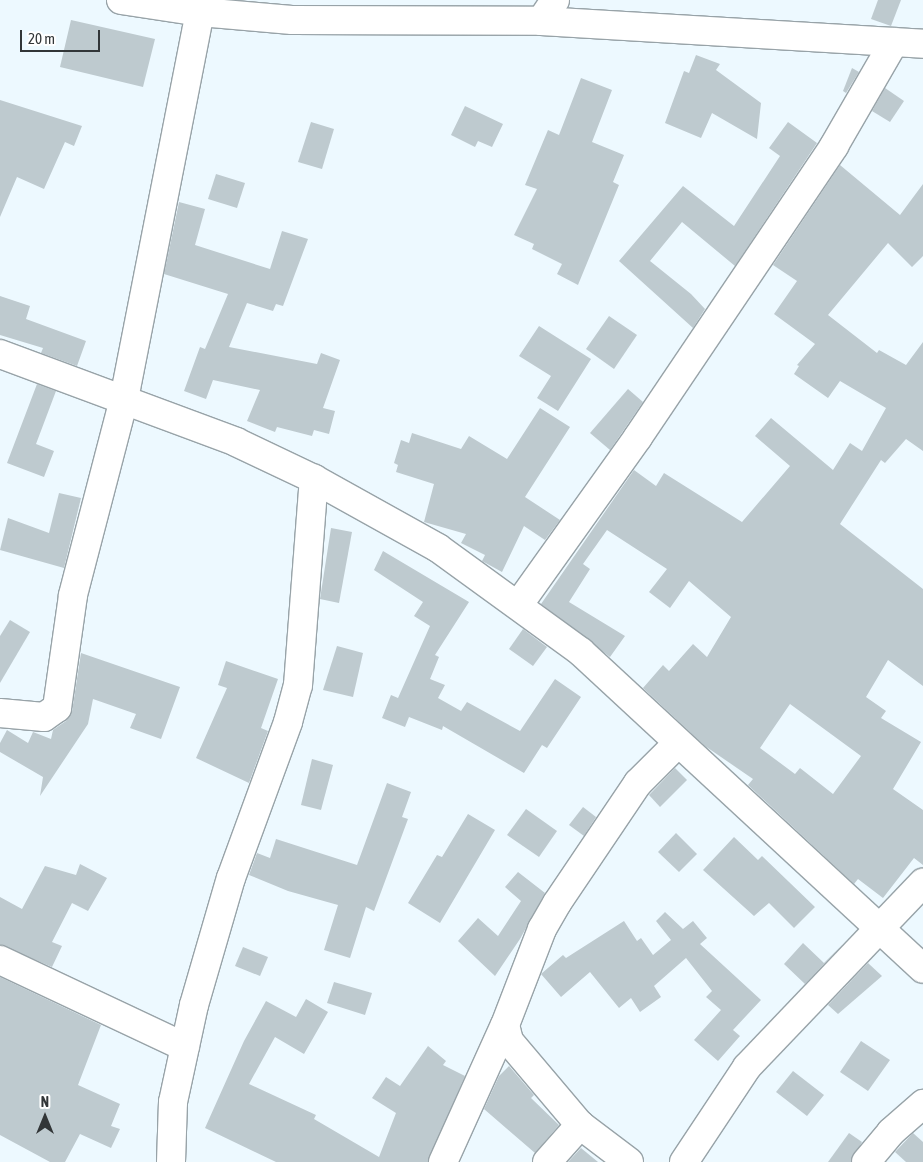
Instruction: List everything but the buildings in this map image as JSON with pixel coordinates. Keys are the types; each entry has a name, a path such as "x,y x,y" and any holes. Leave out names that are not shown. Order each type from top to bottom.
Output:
{"street":[{"path":"121,0 200,12 548,10 923,44"},
{"path":"0,713 44,717 57,708 73,595 124,399 200,12"},
{"path":"519,604 638,437 834,146 894,42"},
{"path":"0,354 236,442 314,480 438,548 519,604 581,652 677,744 923,970"},
{"path":"170,1162 173,1102 194,1004 231,878 288,722 298,685 314,480"},
{"path":"443,1162 506,1025 542,929 557,902 638,783 677,744"},
{"path":"684,1162 747,1067 923,883"},
{"path":"0,960 185,1047"},
{"path":"506,1025 509,1041 580,1125 629,1162"},
{"path":"866,1162 891,1132 923,1104"},
{"path":"547,1162 580,1125"}]}
